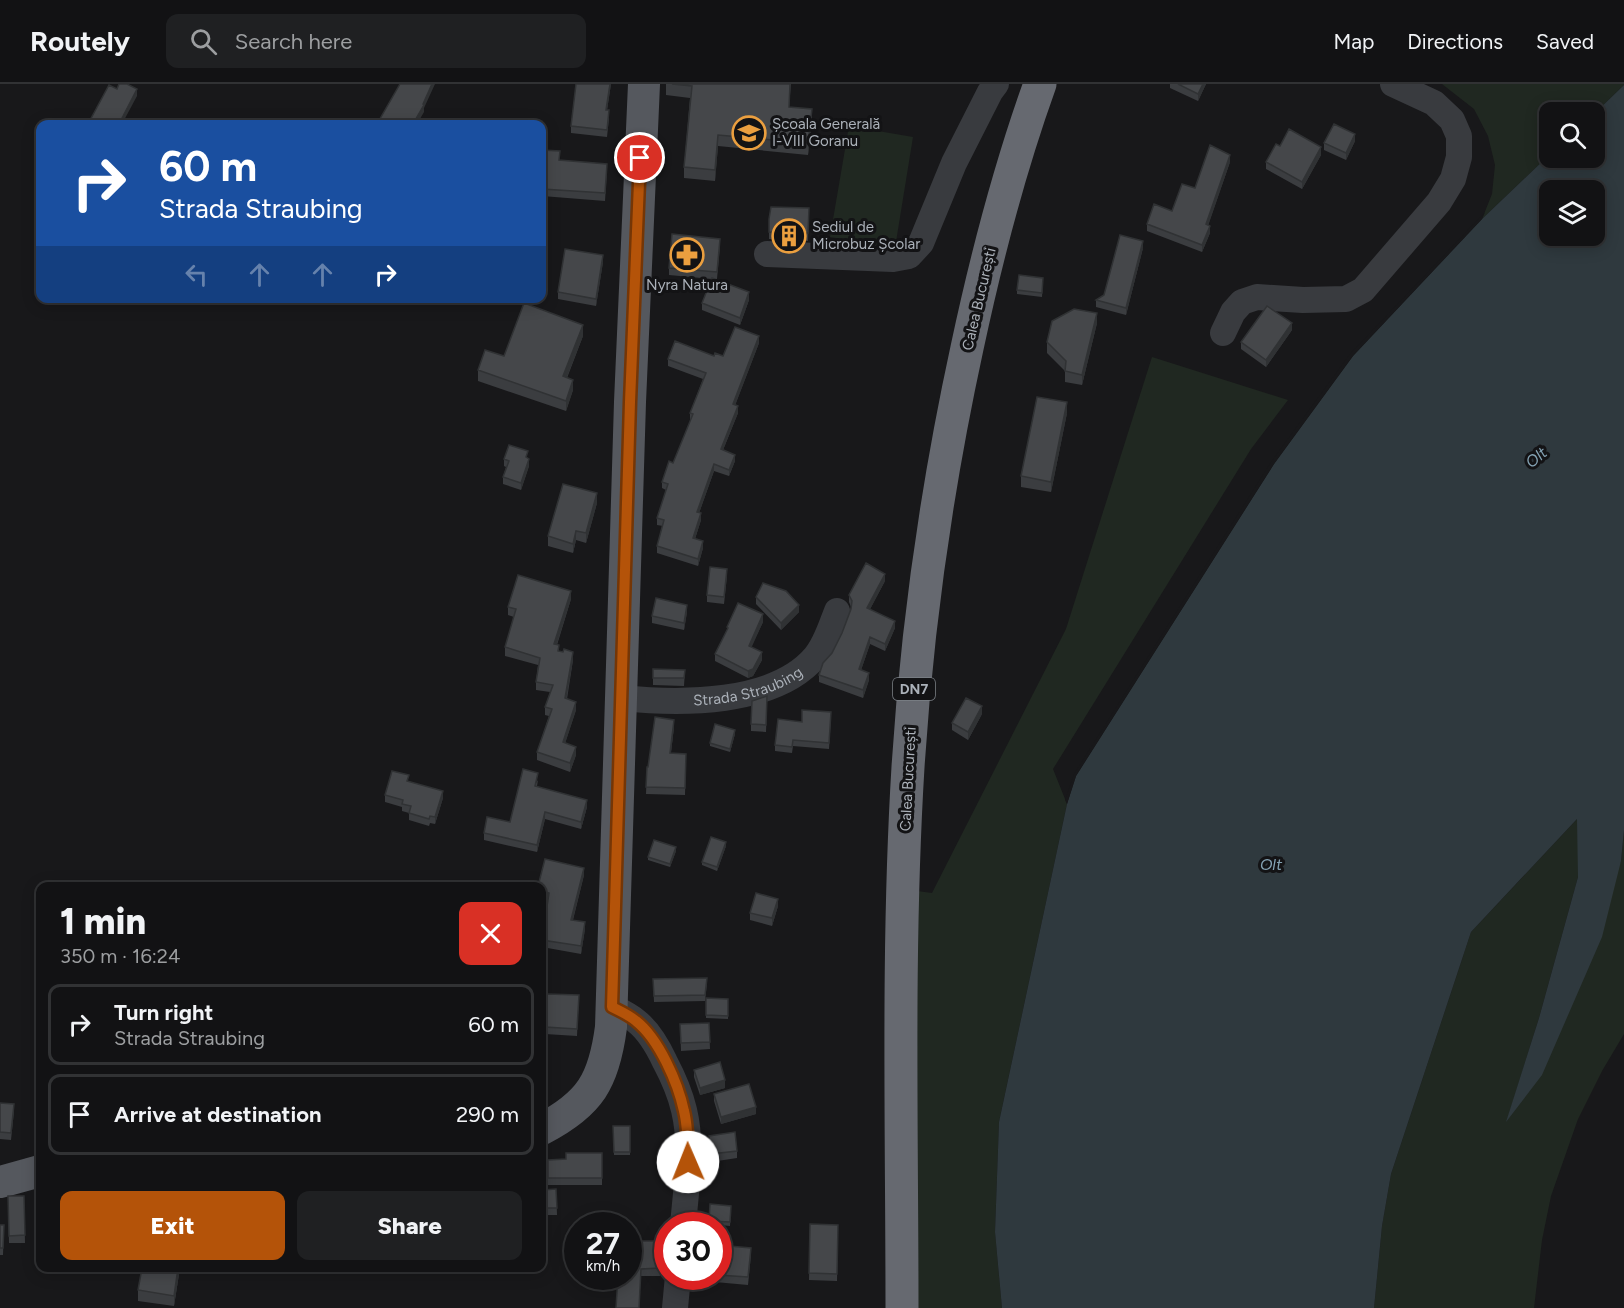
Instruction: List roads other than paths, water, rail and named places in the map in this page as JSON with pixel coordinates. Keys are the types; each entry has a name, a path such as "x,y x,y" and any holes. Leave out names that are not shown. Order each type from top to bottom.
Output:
{"highway":[{"name":"Calea București","path":"902,1308 903,868 916,662 933,530 954,411 975,313 994,236 1029,113 1040,84"}],"main road":[{"path":"546,1127 581,1102 595,1086 609,1045 630,402 644,84"},
{"path":"0,1182 36,1172"}],"street":[{"path":"767,254 892,259 909,256 921,243 954,163 996,84"},
{"path":"1223,333 1233,312 1242,302 1257,297 1303,300 1346,299 1364,290 1439,202 1453,179 1459,158 1459,136 1452,120 1434,103 1393,84"},
{"name":"Strada Straubing","path":"622,698 645,701 714,699 748,693 770,686 805,668 827,637 837,610"},
{"path":"612,1007 636,1020 649,1034 674,1080 684,1110 688,1141 684,1212"},
{"path":"675,1308 677,1290"}],"water":[{"name":"Olt","path":"1624,85 1624,830 1621,861 1602,937 1542,1075 1506,1122 1539,1018 1578,877 1577,819 1471,932 1391,1174 1382,1226 1374,1308 1002,1308 995,1232 999,1122 1067,804 1076,776 1274,464 1353,356 1482,219 1539,165 1539,168 1605,168 1605,103"}],"place":[{"name":"Școala Generală I-VIII Goranu","path":"749,133"},
{"name":"Sediul de Microbuz Școlar","path":"789,236"},
{"name":"Nyra Natura","path":"687,255"}]}
